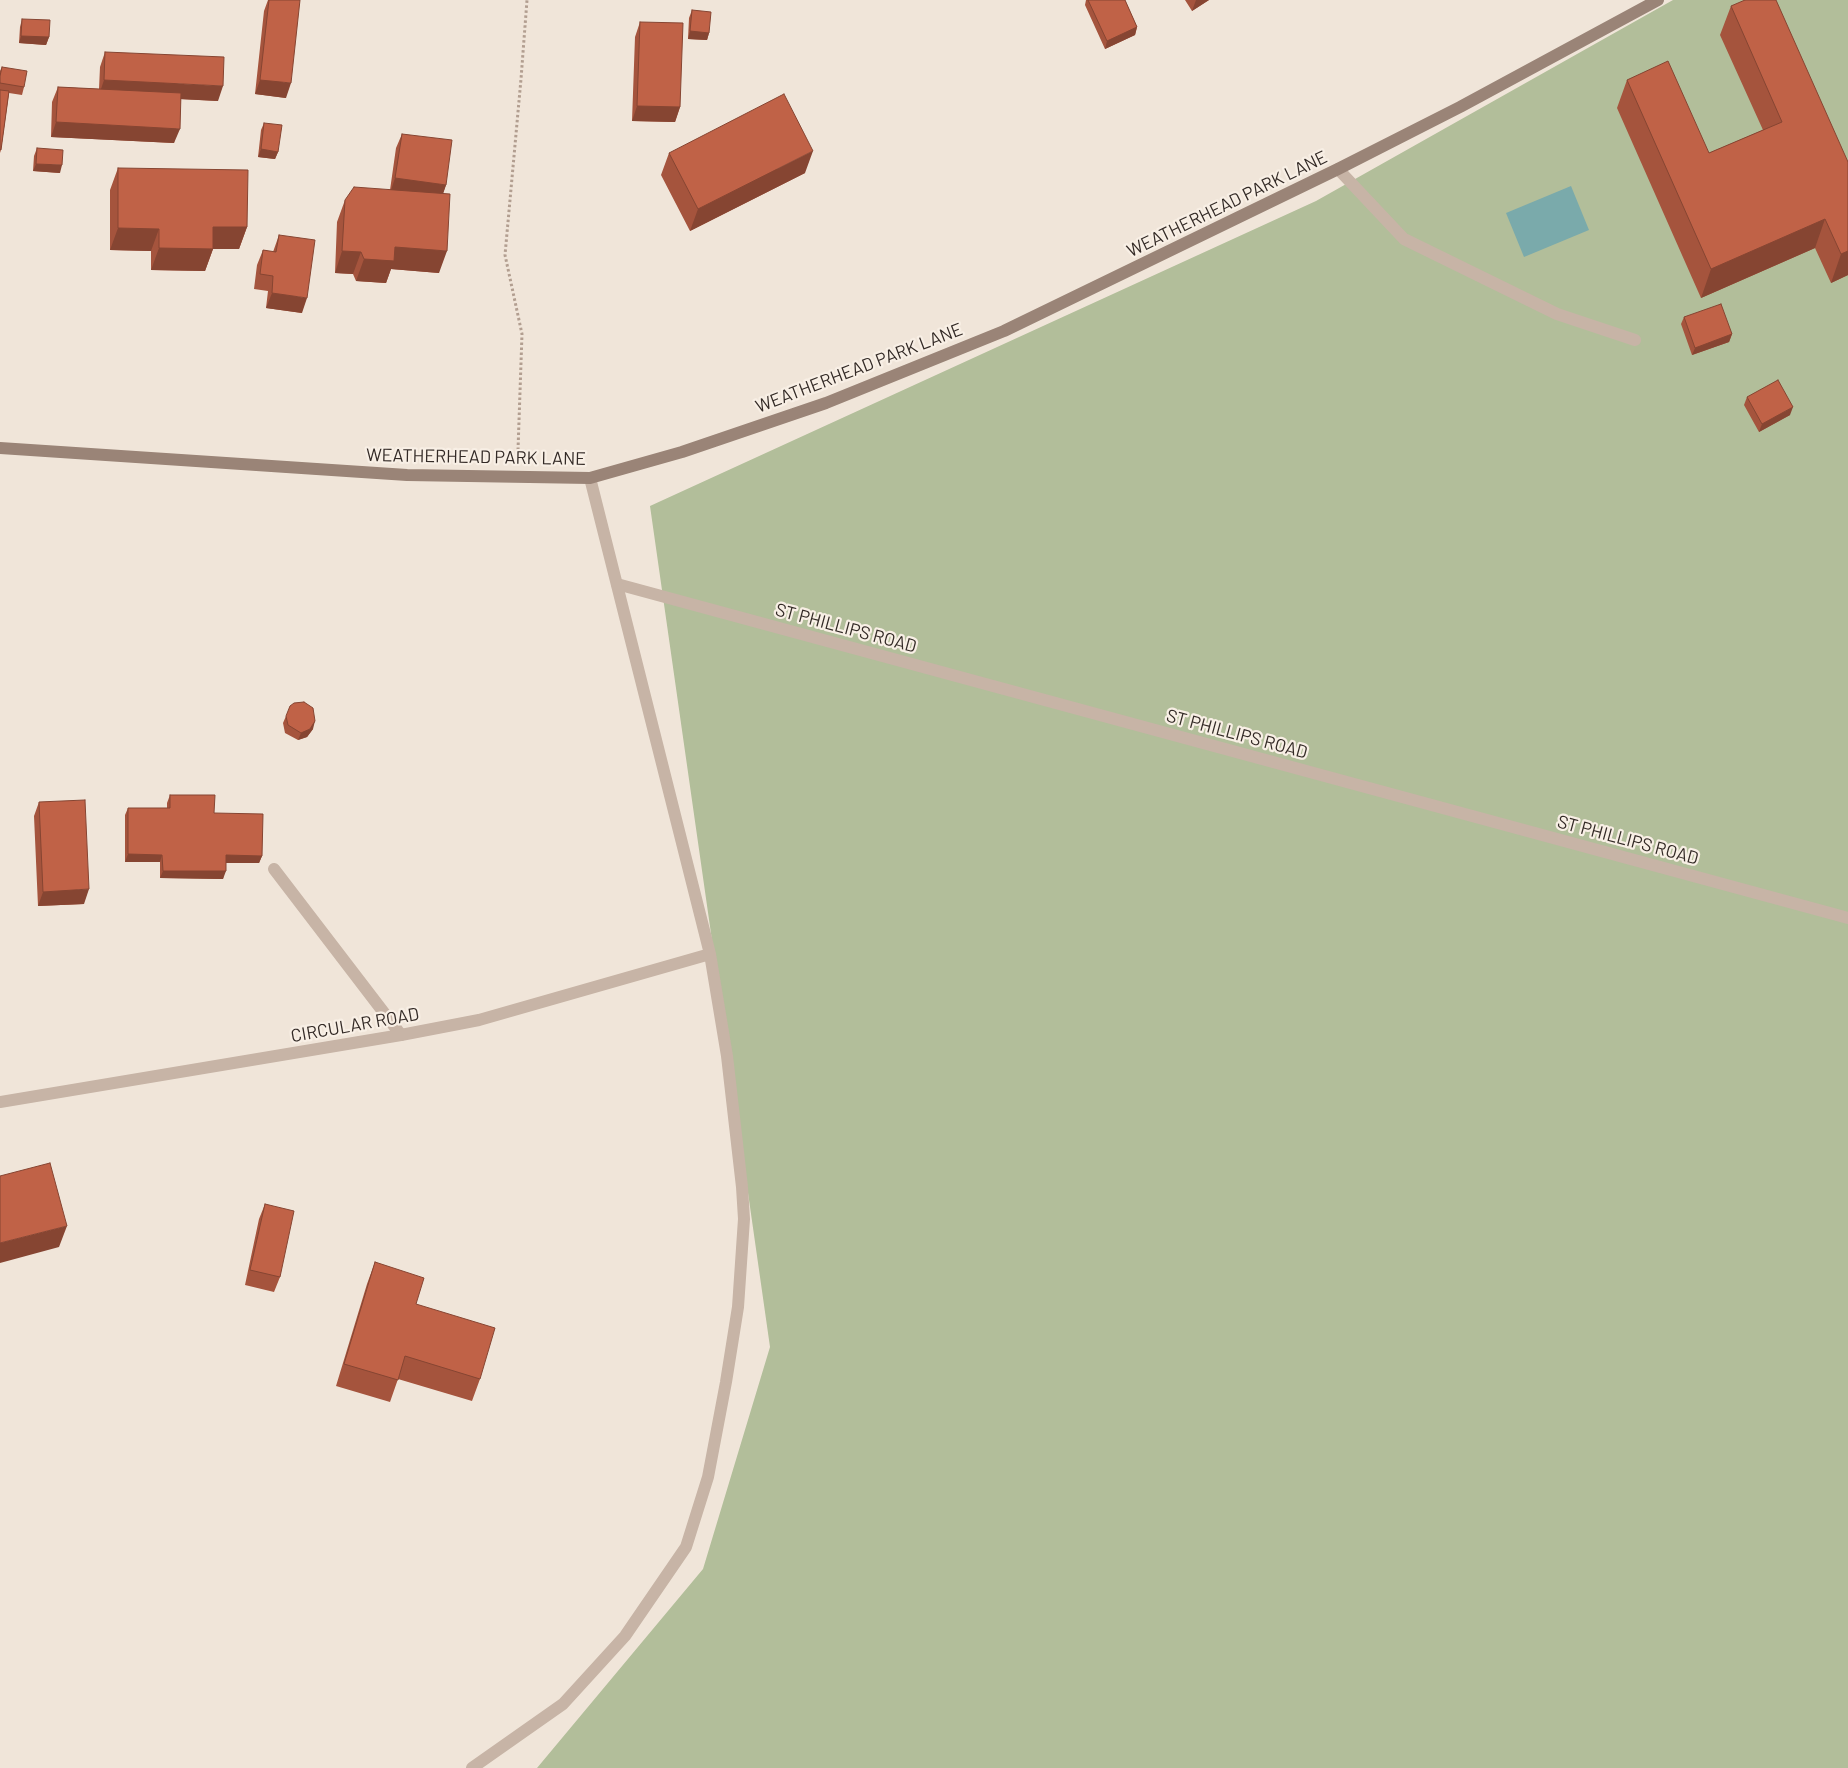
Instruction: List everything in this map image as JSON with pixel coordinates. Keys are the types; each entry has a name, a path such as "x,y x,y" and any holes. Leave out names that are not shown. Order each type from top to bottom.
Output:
{"main road":[{"name":"WEATHERHEAD PARK LANE","path":"0,448 406,475 590,478 682,452 826,403 1004,331 1338,169 1460,107 1658,0"}],"street":[{"path":"1338,169 1404,239 1557,314 1636,340"},
{"path":"472,1768 563,1704 625,1636 686,1547 708,1477 738,1308 744,1219 742,1187 727,1056 710,954 590,478"},
{"name":"ST PHILLIPS ROAD","path":"616,584 1848,918"},
{"path":"274,869 401,1035"},
{"name":"CIRCULAR ROAD","path":"0,1102 401,1035 479,1020 710,954"}],"path":[{"path":"518,476 522,334 504,255 527,0"}],"green space":[{"path":"1673,0 1848,0 1848,1768 537,1768 703,1569 770,1347 650,506 1316,201"}],"water":[{"path":"1571,186 1589,230 1524,257 1506,213"}],"building":[{"path":"269,0 300,0 291,83 260,80"},
{"path":"1088,0 1125,0 1137,27 1107,41"},
{"path":"1745,0 1776,0 1848,162 1848,251 1841,254 1825,219 1711,269 1627,80 1668,61 1709,153 1782,122 1731,6"},
{"path":"692,10 711,12 709,33 690,31"},
{"path":"22,19 50,20 49,37 21,36"},
{"path":"640,22 683,23 680,107 637,106"},
{"path":"105,52 224,57 223,86 104,80"},
{"path":"2,67 27,71 24,87 0,83"},
{"path":"58,87 181,93 180,129 56,122"},
{"path":"0,90 9,91 1,150 0,149"},
{"path":"784,94 813,151 698,209 669,153"},
{"path":"264,123 282,125 278,152 261,149"},
{"path":"402,134 452,140 446,185 395,178"},
{"path":"37,148 63,150 62,165 36,164"},
{"path":"118,168 248,170 247,227 213,227 213,249 159,248 159,229 118,228"},
{"path":"354,187 450,194 447,251 395,247 394,261 364,259 361,252 342,251 345,200"},
{"path":"279,235 315,240 307,298 272,293 273,276 260,274 263,250 276,252"},
{"path":"1721,304 1732,334 1695,348 1684,317"},
{"path":"1778,380 1793,407 1762,424 1747,397"},
{"path":"304,702 313,708 315,721 310,729 301,733 288,725 286,716 290,706 294,703"},
{"path":"170,795 215,795 214,813 263,814 262,856 226,855 226,871 163,871 162,855 128,854 128,808 170,808"},
{"path":"85,800 89,889 43,892 39,802"},
{"path":"50,1163 67,1226 0,1243 0,1176"},
{"path":"265,1204 294,1211 280,1277 250,1270"},
{"path":"375,1262 424,1278 416,1304 495,1328 480,1379 405,1356 398,1380 344,1364"}]}
